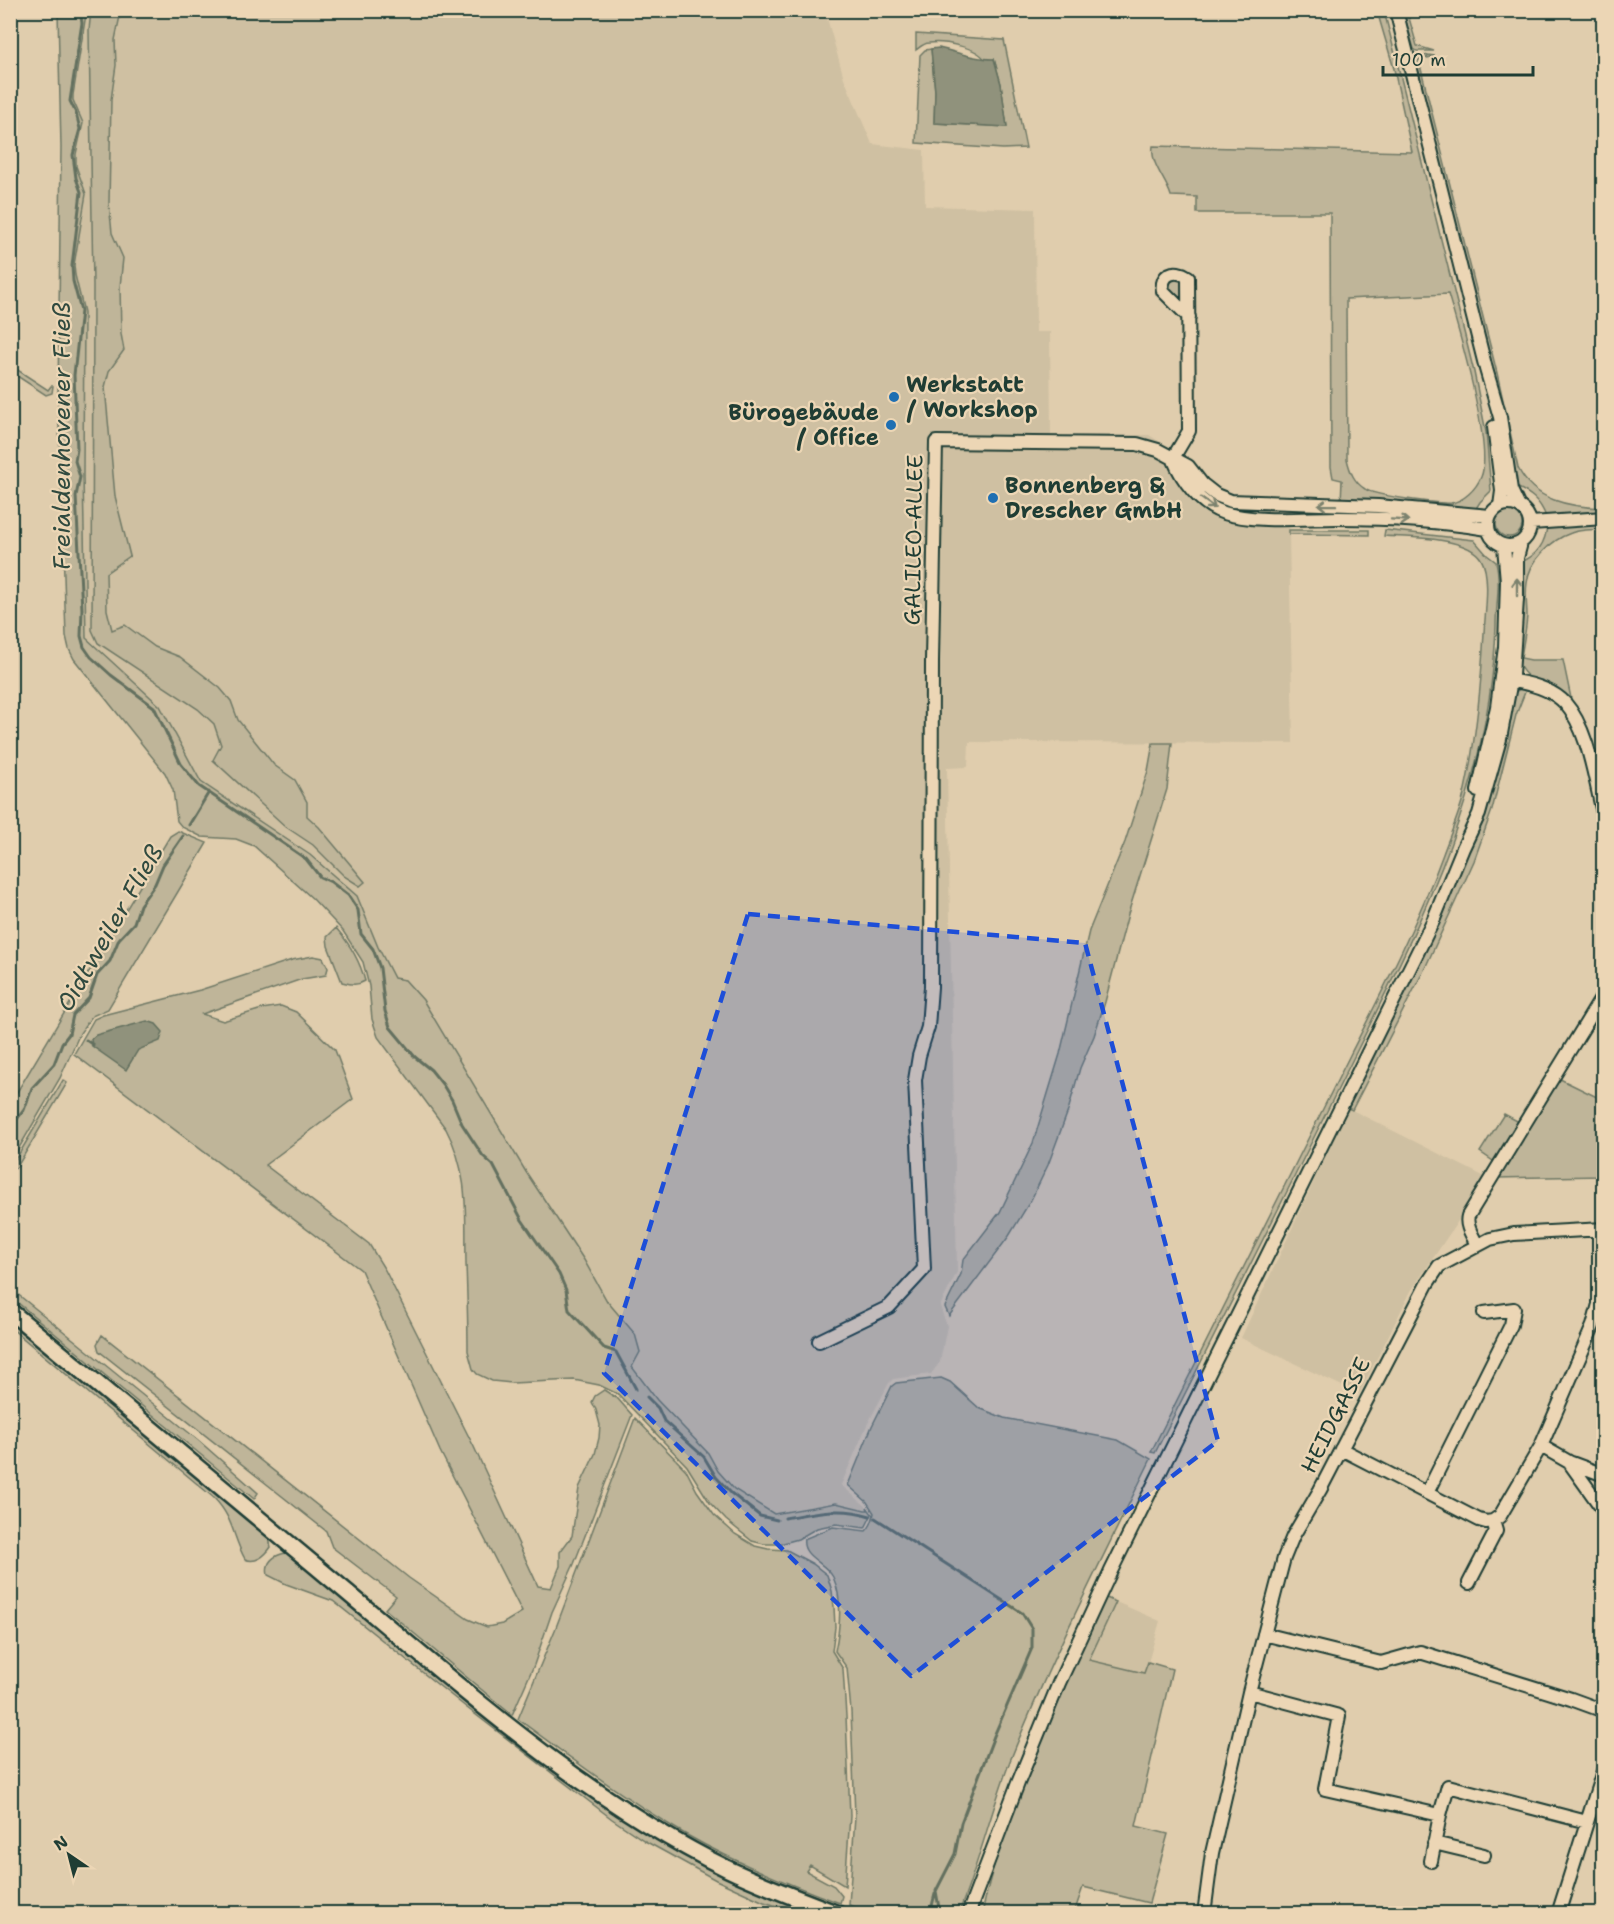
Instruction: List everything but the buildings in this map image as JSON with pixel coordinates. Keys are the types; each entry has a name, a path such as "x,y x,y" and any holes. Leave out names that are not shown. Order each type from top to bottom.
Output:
{"main road":[{"path":"10,1311 429,1661 590,1786 663,1833 728,1869 838,1914"}],"street":[{"path":"1396,10 1485,369 1500,417 1511,490 1518,505 1527,512 1531,523 1528,536 1521,543 1513,546 1504,546 1495,541 1489,523 1500,506 1502,491 1485,369"},
{"path":"1173,458 1189,431 1189,317"},
{"name":"GALILEO-ALLEE","path":"819,1341 889,1307 924,1269 915,1080 919,1056 928,1027 931,987 932,661 936,442 1137,444 1158,450 1188,466 1202,484 1216,495 1231,501 1378,506 1489,523"},
{"path":"1500,506 1518,505"},
{"path":"1531,523 1604,518"},
{"path":"968,1914 1059,1683 1106,1581 1422,942 1463,848 1497,707 1506,680 1517,599 1517,558 1521,543"},
{"path":"1504,546 1506,559 1506,680"},
{"path":"1506,680 1542,689 1564,702 1579,726 1604,817"},
{"path":"1477,1245 1469,1228 1468,1216 1604,994"},
{"path":"1341,1449 1479,1520 1493,1521 1500,1516 1541,1446 1598,1327 1601,1229"},
{"name":"HEIDGASSE","path":"1204,1914 1212,1853 1249,1692 1284,1558 1293,1536 1320,1490 1427,1284 1439,1266 1490,1239 1514,1234 1601,1229"},
{"path":"1426,1493 1511,1325 1514,1309 1484,1312"},
{"path":"1541,1446 1569,1462 1604,1475"},
{"path":"1569,1462 1604,1511"},
{"path":"1469,1583 1496,1531 1493,1521"},
{"path":"1264,1634 1381,1664 1420,1652 1604,1711"},
{"path":"1249,1692 1339,1716 1325,1789 1440,1815"},
{"path":"1558,1914 1604,1768"},
{"path":"1431,1861 1449,1780 1587,1822"},
{"path":"1434,1843 1485,1854"},
{"path":"978,1914 981,1884"}],"highlighted area":[{"path":"748,914 1085,943 1218,1441 911,1676 604,1373"}],"shaded area":[{"path":"58,11 85,11 86,14 73,100 83,123 76,154 76,166 86,194 74,265 84,312 83,474 86,638 160,706 201,782 310,855 357,896 378,947 394,978 405,980 423,1000 526,1172 584,1260 607,1301 635,1334 640,1352 632,1367 657,1400 708,1453 718,1471 734,1489 774,1514 836,1503 865,1510 868,1510 867,1507 872,1514 865,1528 836,1524 817,1528 798,1539 780,1544 752,1541 726,1520 710,1503 687,1466 618,1394 599,1385 574,1380 512,1383 492,1381 477,1374 473,1369 468,1351 466,1212 459,1162 446,1129 378,1037 372,1019 369,986 363,962 343,931 313,899 254,846 236,839 202,837 182,827 177,821 173,790 165,773 74,659 66,636 58,397 61,147"},
{"path":"85,11 825,11 844,78 872,144 924,150 925,206 1035,209 1036,332 1050,332 1051,436 1149,435 1189,460 1217,493 1238,500 1291,501 1289,534 1293,743 969,742 968,767 947,768 957,1272 940,1306 947,1326 940,1362 931,1374 893,1379 889,1383 867,1425 841,1485 868,1510 836,1503 774,1514 734,1489 718,1471 708,1453 657,1400 623,1354 450,1087 378,947 357,896 310,855 201,782 160,706 86,638 83,474 84,312 74,265 86,194 76,166 76,154 83,123 72,100"},
{"path":"91,11 121,11 115,40 116,65 111,100 109,203 112,233 123,258 120,287 121,334 124,350 109,371 105,387 115,496 130,556 106,573 107,610 112,630 125,625 155,647 180,657 220,688 231,701 238,720 274,765 295,780 307,802 307,816 365,882 360,886 344,876 313,845 286,827 213,760 221,745 214,724 198,709 98,643 92,630 93,286 89,30"},
{"path":"1377,11 1384,11 1474,372 1486,432 1491,491 1475,510 1341,502 1342,480 1333,478 1331,467 1330,213 1197,213 1197,197 1171,196 1154,159 1153,146 1412,152 1394,69","holes":["1448,294 1479,415 1484,462 1481,477 1473,490 1465,497 1451,503 1407,499 1371,492 1358,483 1347,459 1346,299"]},
{"path":"1403,11 1407,11 1417,46 1434,51 1414,49"},
{"path":"916,34 1004,40 1026,148 1003,149 916,143 920,55 925,50 931,49 935,91 934,123 1007,127 1001,84 994,59 985,60 968,48 943,43 927,43 916,50"},
{"path":"939,48 974,57 994,59 1001,84 1007,127 934,123 935,91 931,49"},
{"path":"1428,55 1435,56 1423,59 1420,65 1497,373 1518,468 1533,488 1543,495 1566,504 1603,508 1603,513 1546,517 1534,498 1514,486 1466,268 1419,76 1417,62"},
{"path":"1175,278 1182,280 1184,294 1178,299 1168,290 1168,282"},
{"path":"10,365 48,390 53,386 52,393 46,395 11,372"},
{"path":"1509,511 1518,515 1522,524 1518,533 1509,537 1500,533 1496,524 1500,515"},
{"path":"1603,522 1603,529 1575,532 1563,536 1549,546 1532,567 1527,583 1527,616 1521,658 1563,660 1572,703 1532,680 1525,674 1516,659 1520,562 1536,553 1540,548 1547,525"},
{"path":"1289,530 1369,530 1369,535 1289,534"},
{"path":"1385,530 1474,540 1496,562 1498,593 1491,687 1480,747 1464,806 1444,863 1420,919 1179,1407 1155,1453 1151,1452 1400,955 1423,905 1463,798 1475,737 1479,695 1487,595 1484,566 1474,551 1463,546 1422,538 1384,536"},
{"path":"1527,687 1516,715 1492,810 1474,861 1426,966 1352,1110 1348,1108 1454,888 1472,842 1514,693"},
{"path":"1153,743 1172,743 1167,789 1128,914 1105,1002 1080,1068 1068,1111 1048,1165 1031,1200 1009,1236 949,1316 945,1307 961,1274 963,1260 1000,1212 1033,1143 1060,1054 1089,931 1125,842 1148,771"},
{"path":"178,831 207,843 108,1009 92,1016 80,1033 60,1078 11,1158 11,1102 170,836"},
{"path":"336,928 357,959 365,981 362,983 342,982 328,946 327,937"},
{"path":"313,956 323,958 328,968 326,975 302,979 202,1014 223,1021 262,1009 281,1006 296,1012 335,1050 353,1099 265,1165 369,1244 385,1270 474,1447 538,1586 551,1588 560,1566 560,1552 572,1536 579,1488 595,1454 599,1438 600,1425 592,1402 595,1396 604,1390 618,1399 632,1415 574,1564 552,1612 534,1665 512,1715 385,1609 396,1596 332,1547 326,1531 99,1351 97,1344 102,1335 409,1578 468,1619 487,1627 502,1624 522,1612 440,1451 361,1270 74,1054 94,1019 103,1015 200,990 292,960"},
{"path":"147,1021 156,1024 163,1032 160,1041 138,1050 126,1070 92,1046 91,1039 96,1035"},
{"path":"1556,1077 1603,1100 1603,1176 1496,1178"},
{"path":"63,1080 67,1083 17,1167 11,1171 11,1164"},
{"path":"1348,1108 1487,1178 1411,1291 1359,1394 1241,1338"},
{"path":"1504,1114 1521,1123 1496,1163 1480,1152"},
{"path":"10,1288 198,1440 258,1493 254,1499 11,1297"},
{"path":"10,1318 268,1534 271,1547 266,1553 256,1560 245,1559 229,1520 214,1498 11,1328"},
{"path":"941,1378 950,1382 979,1408 1004,1418 1118,1440 1151,1459 1042,1684 1003,1780 959,1912 874,1913 849,1905 855,1816 847,1668 835,1651 839,1623 838,1595 833,1577 806,1550 804,1539 833,1527 866,1531 868,1529 874,1513 867,1502 848,1485 872,1426 892,1386 896,1383"},
{"path":"635,1418 686,1470 714,1515 735,1534 755,1546 787,1550 813,1564 827,1575 834,1607 835,1627 832,1651 843,1669 846,1716 850,1816 845,1886 810,1865 806,1871 834,1886 842,1896 840,1903 761,1872 685,1834 621,1793 518,1719 555,1630"},
{"path":"286,1553 292,1555 582,1786 821,1913 800,1913 764,1902 716,1880 645,1841 612,1819 467,1708 333,1601 268,1575 267,1570 271,1560"},
{"path":"1104,1597 1116,1602 1089,1660 1144,1673 1148,1662 1172,1669 1136,1826 1168,1834 1149,1903 1083,1887 1074,1913 982,1914 992,1872 1018,1792"},
{"path":"1116,1602 1160,1621 1145,1673 1089,1660"}],"waterway":[{"name":"Freialdenhovener Fließ","path":"80,10 82,23 70,101 80,129 73,155 76,178 81,192 72,266 73,281 81,311 74,375 77,449 75,461 80,477 76,496 82,609 81,636 84,647 91,657 111,675 154,707 181,764 199,786 306,859 320,877 348,895 358,910 361,934 373,949 380,968 385,1011 390,1027 443,1085 462,1124 483,1156 493,1165 522,1220 559,1274 566,1290 569,1310 604,1348 616,1352 636,1389"},
{"name":"Oidtweiler Fließ","path":"189,825 209,792"},
{"name":"Oidtweiler Fließ","path":"10,1128 24,1110 32,1088 54,1064 62,1043 69,1034 73,1015 89,998 97,975 110,961 119,939 134,923 140,905 183,836"},
{"path":"86,1040 93,1045"},
{"path":"647,1397 658,1408 664,1421 704,1457 716,1477 731,1493 760,1516 777,1520"},
{"path":"785,1518 838,1511 870,1516"},
{"path":"875,1518 1022,1613 1032,1629 1032,1648 994,1736 961,1823 955,1854 936,1891 940,1914"},
{"path":"931,1910 935,1894"}],"place":[{"name":"Werkstatt / Workshop","path":"894,397"},
{"name":"Bürogebäude / Office","path":"891,425"},
{"name":"Bonnenberg & Drescher GmbH","path":"993,498"}]}
